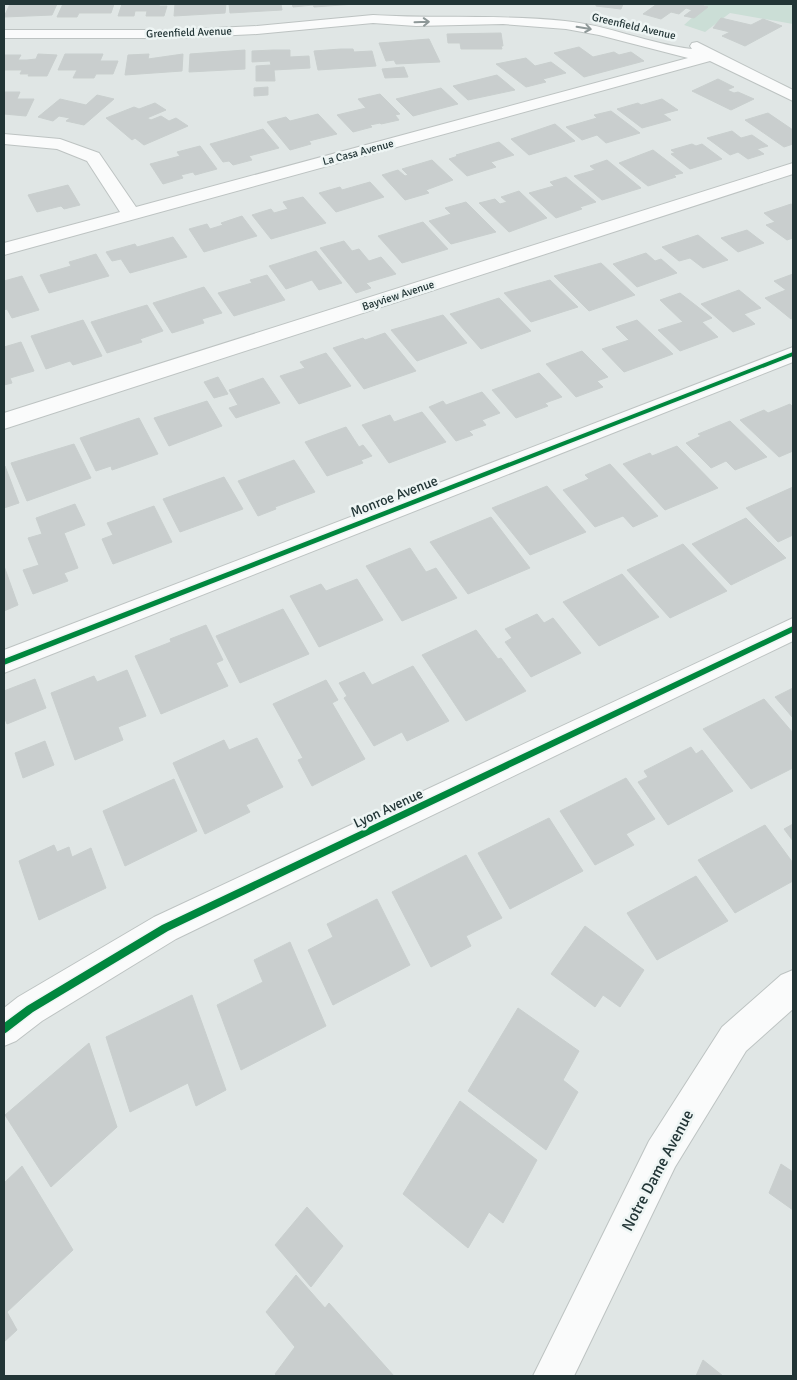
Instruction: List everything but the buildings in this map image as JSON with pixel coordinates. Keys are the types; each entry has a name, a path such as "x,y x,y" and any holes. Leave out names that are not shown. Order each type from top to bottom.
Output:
{"street":[{"name":"Greenfield Avenue","path":"470,6 571,12 619,21"},
{"name":"Greenfield Avenue","path":"4,34 174,34 257,30 373,19 409,10 444,7"},
{"name":"Greenfield Avenue","path":"373,19 416,22 503,20 566,25 632,38 677,52 712,56"},
{"name":"Greenfield Avenue","path":"684,38 712,56 792,94"},
{"name":"La Casa Avenue","path":"4,249 712,56"},
{"path":"4,138 60,144 93,157 131,214"},
{"name":"Bayview Avenue","path":"4,421 793,168"},
{"name":"Monroe Avenue","path":"4,662 793,354"},
{"name":"Lyon Avenue","path":"4,1029 30,1009 165,928 793,629"},
{"name":"Notre Dame Avenue","path":"553,1376 667,1146 734,1039 793,987"}],"green space":[{"path":"707,4 793,4 793,24 730,13 705,32 684,25"}],"cycle path":[{"path":"4,662 793,354"},
{"path":"4,1029 30,1009 165,928 793,629"}]}
